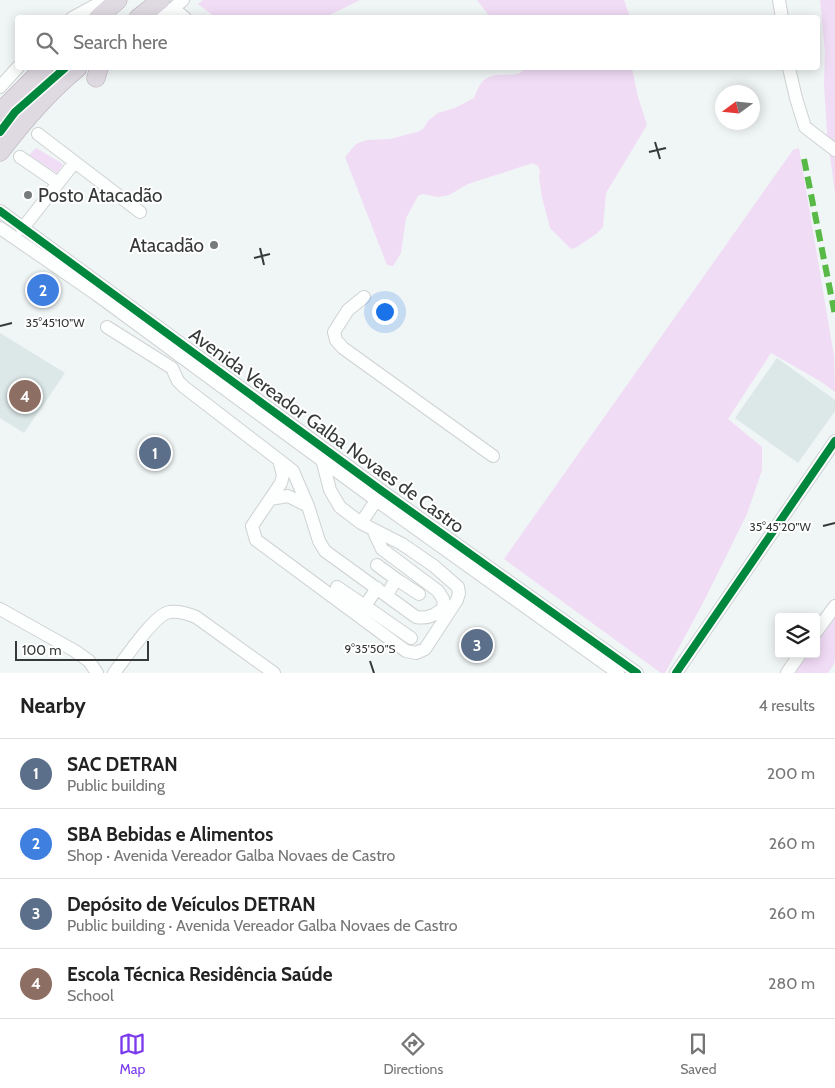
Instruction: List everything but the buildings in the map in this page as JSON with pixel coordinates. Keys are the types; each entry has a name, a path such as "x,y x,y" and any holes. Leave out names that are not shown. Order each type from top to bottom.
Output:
{"highway":[{"path":"98,8 118,0"},
{"path":"144,15 167,4"},
{"path":"0,112 42,70"},
{"path":"0,152 34,110 76,70"}],"street":[{"path":"167,4 183,0"},
{"path":"779,0 782,15"},
{"path":"167,4 181,15"},
{"path":"80,15 98,8"},
{"path":"0,87 15,70"},
{"path":"790,70 801,118 805,127 835,150"},
{"path":"38,134 140,212"},
{"path":"20,157 58,183"},
{"path":"22,229 74,163"},
{"name":"Avenida Vereador Galba Novaes de Castro","path":"0,211 618,673"},
{"name":"Avenida Vereador Galba Novaes de Castro","path":"0,228 96,294 322,460 380,495 637,673"},
{"path":"364,297 348,310 334,332 336,340 343,348 493,456"},
{"path":"107,327 172,368 178,381 184,387 293,471 308,506 319,541 325,552 416,617 433,616 444,608 443,599 438,590 382,549 373,530"},
{"path":"676,673 835,441"},
{"path":"279,460 283,475 280,483 252,526 256,540 334,591 406,651 416,653 425,649 457,600 458,587 434,566 402,544 361,523 340,507 330,490 322,460"},
{"path":"361,523 380,495"},
{"path":"270,498 288,496 308,506"},
{"path":"377,565 419,594"},
{"path":"424,580 434,566"},
{"path":"334,591 349,569"},
{"path":"365,606 396,579"},
{"path":"334,591 365,606 411,638"},
{"path":"820,627 835,606"},
{"path":"0,609 75,651 89,661 96,673"},
{"path":"114,673 154,623 162,615 170,612 189,614 196,617 274,673"},
{"path":"787,673 797,658"}],"shaded area":[{"path":"203,0 360,0 330,15 212,15 198,4"},
{"path":"477,0 624,0 629,15 488,15"},
{"path":"820,0 835,0 835,193 827,134 824,84 825,52"},
{"path":"522,70 632,70 638,97 647,125 606,193 603,227 596,234 571,249 550,228 542,197 540,171 538,166 533,163 468,184 449,195 438,197 423,194 418,196 406,218 401,253 393,266 387,265 345,157 356,144 367,140 390,139 423,129 429,120 438,113 455,108 474,98 481,83 487,78 521,72"},
{"path":"36,148 63,164 57,173 29,155"},
{"path":"799,148 834,356 835,392 820,381 771,353 728,419 762,447 762,470 747,514 703,603 665,673 661,673 504,559 793,150"},
{"path":"0,333 65,373 24,433 0,418"},
{"path":"777,358 835,400 835,411 798,463 735,418"},
{"path":"835,611 835,662 828,673 794,673 803,658 820,658 820,633"}],"marked path":[{"path":"804,159 835,315"}],"cycle path":[{"path":"0,132 15,112 63,70"},
{"path":"0,211 382,491 637,673"},
{"path":"676,673 835,441"}],"place":[{"name":"Posto Atacadão","path":"28,195"},
{"name":"Atacadão","path":"214,245"},
{"name":"SBA Bebidas e Alimentos","path":"43,290"},
{"name":"Escola Técnica Residência Saúde","path":"25,396"},
{"name":"SAC DETRAN","path":"155,453"},
{"name":"Depósito de Veículos DETRAN","path":"477,645"}]}
